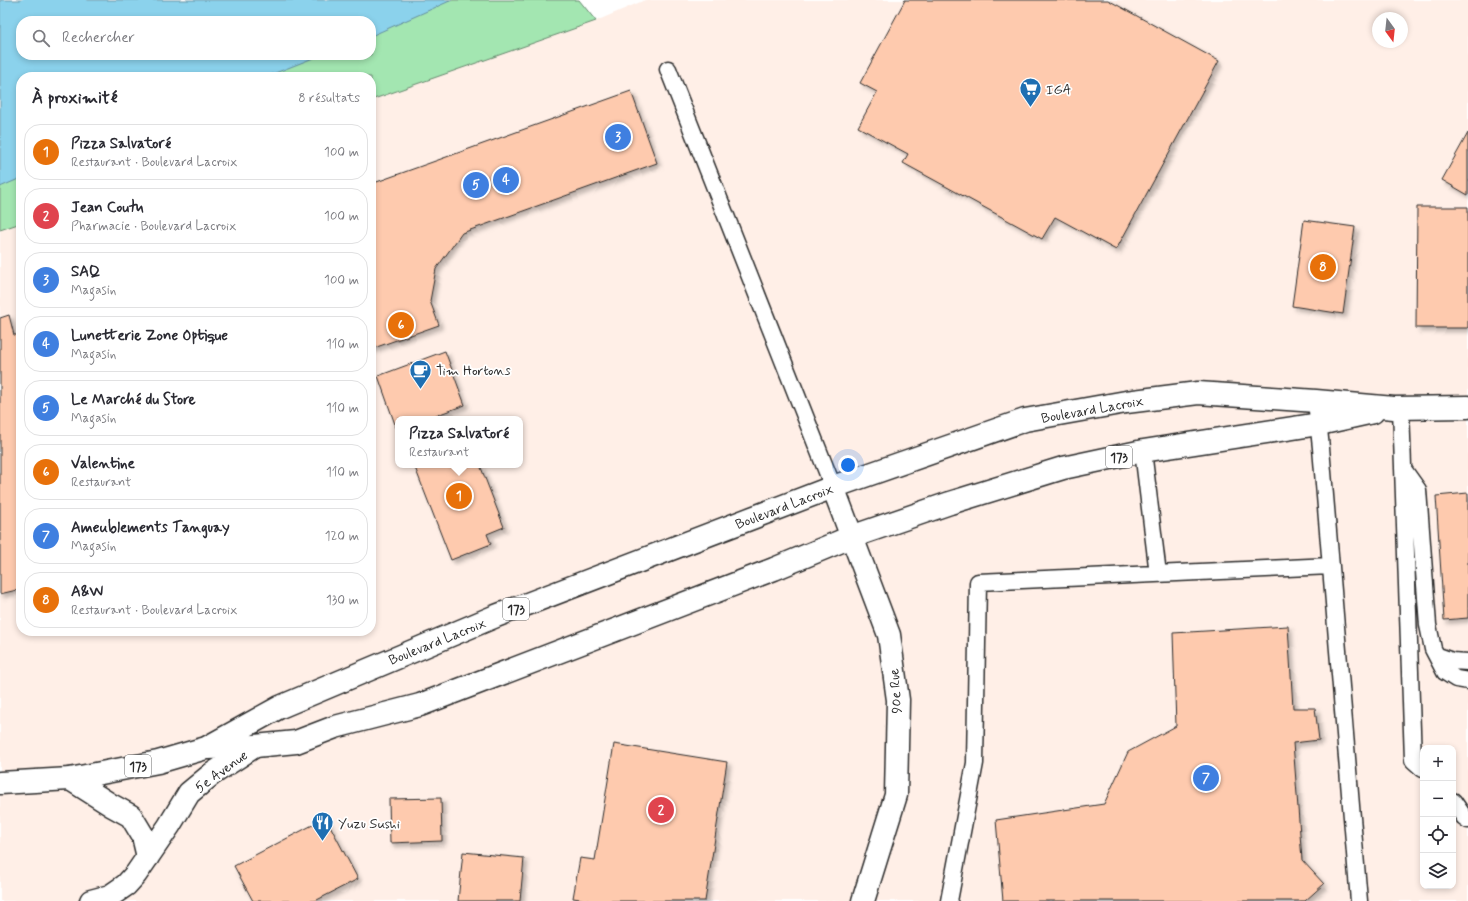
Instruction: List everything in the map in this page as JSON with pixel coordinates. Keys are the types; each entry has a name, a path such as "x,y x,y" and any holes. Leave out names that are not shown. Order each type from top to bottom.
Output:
{"main road":[{"name":"Boulevard Lacroix","path":"0,784 70,779 158,762 206,748 280,707 496,616 833,487 1025,420 1126,402 1198,393 1397,408 1468,407"},
{"name":"Boulevard Lacroix","path":"206,748 255,746 296,742 336,727 420,705 774,569 851,537 950,503 1063,468 1143,452 1319,424 1397,408"},
{"name":"90e Rue","path":"833,487 890,635 898,700 896,795 863,901"},
{"name":"5e Avenue","path":"91,901 110,896 126,885 170,826 189,793 212,774 255,746"},
{"path":"70,779 131,816 143,836 148,857"}],"lane":[{"path":"668,69 833,487"},
{"path":"1316,401 1359,901"},
{"path":"1397,408 1403,469 1413,760 1420,766"},
{"path":"1143,452 1158,574"},
{"path":"1403,469 1418,490 1428,625 1434,649 1445,672 1456,679 1468,681"},
{"path":"949,901 975,763 978,582 1331,566"},
{"path":"1438,656 1452,661 1468,662"},
{"path":"1456,805 1468,820"}],"shaded area":[{"path":"645,0 1468,0 1468,901 0,901 0,230 16,225 16,636 376,636 376,98 596,21"}],"green space":[{"path":"443,0 579,0 596,21 376,98 376,72 273,72 301,60 376,60 376,28"},
{"path":"16,180 16,225 0,230 0,185"}],"water":[{"path":"0,0 452,0 376,34 376,16 16,16 16,60 308,60 278,72 16,72 16,180 0,187"}],"building":[{"name":"IGA","path":"905,0 1108,0 1219,61 1116,250 1055,217 1042,239 903,163 908,154 858,127 877,92 860,83"},
{"path":"631,91 657,163 462,233 436,269 430,301 439,325 376,347 376,182"},
{"path":"1468,133 1468,195 1442,180"},
{"path":"1417,207 1468,207 1468,328 1416,328"},
{"path":"1304,220 1355,227 1343,314 1292,306"},
{"path":"9,315 14,335 16,335 16,590 0,594 0,318"},
{"name":"Tim Hortons","path":"445,351 465,405 434,416 395,416 395,424 378,376"},
{"path":"415,468 481,468 504,527 487,534 491,544 451,560"},
{"path":"1468,493 1468,618 1444,620 1436,496"},
{"path":"1288,626 1293,708 1315,708 1319,740 1293,743 1302,860 1324,884 1305,901 1003,901 996,820 1104,804 1128,752 1176,726 1173,633"},
{"path":"614,744 727,762 705,901 593,901 573,898 580,858 595,860"},
{"path":"441,798 442,841 390,843 389,799"},
{"path":"326,818 358,879 315,901 253,901 234,866"},
{"path":"463,852 524,858 520,901 458,901"}],"waterway":[{"path":"41,16 62,0"}],"place":[{"name":"IGA","path":"1030,108"},
{"name":"SAQ","path":"618,137"},
{"name":"Lunetterie Zone Optique","path":"506,180"},
{"name":"Le Marché du Store","path":"476,185"},
{"name":"A&W","path":"1323,267"},
{"name":"Valentine","path":"401,325"},
{"name":"Tim Hortons","path":"421,390"},
{"name":"Pizza Salvatoré","path":"459,496"},
{"name":"Ameublements Tanguay","path":"1206,778"},
{"name":"Jean Coutu","path":"661,810"},
{"name":"Yuzu Sushi","path":"323,842"}]}
